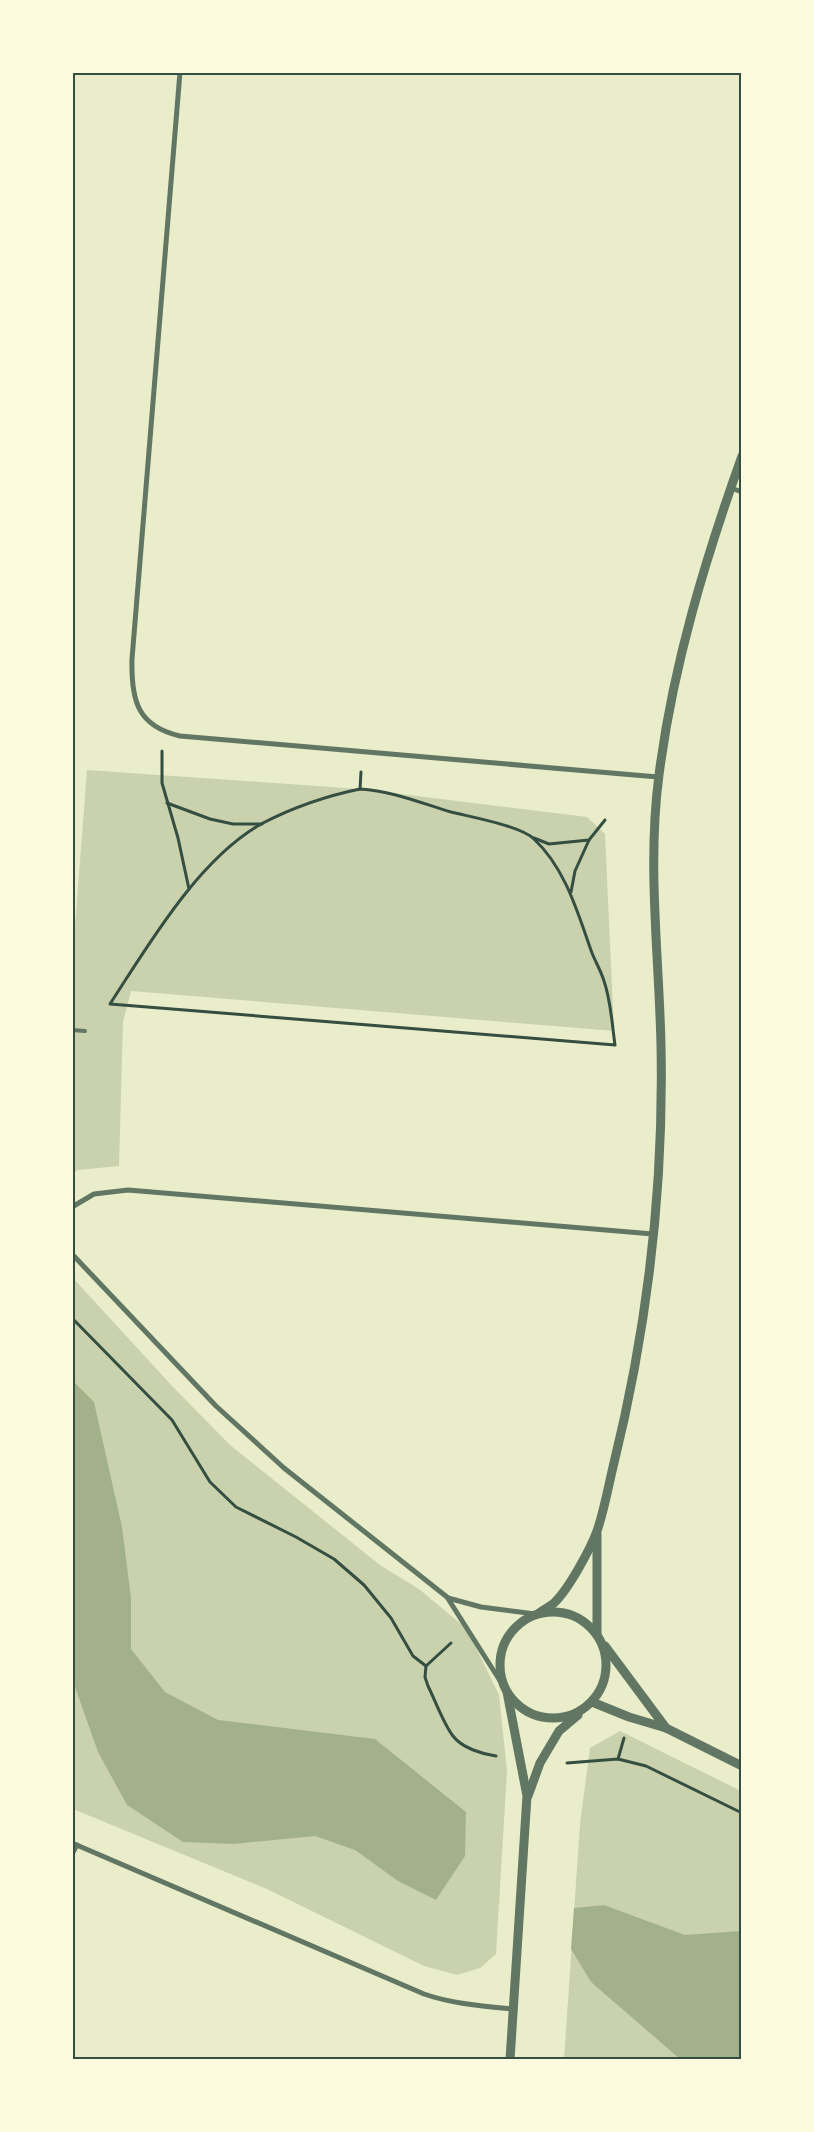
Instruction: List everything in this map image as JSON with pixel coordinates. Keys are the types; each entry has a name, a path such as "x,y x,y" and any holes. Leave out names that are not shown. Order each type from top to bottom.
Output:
{"street":[{"path":"180,72 132,659 131,681 134,697 140,712 150,723 163,732 180,736 658,777"},
{"path":"510,2060 527,1796 506,1689 500,1670 501,1652 508,1636 520,1623 555,1602 574,1575 597,1531 620,1440 643,1323 653,1234 661,1111 661,1045 653,878 658,777 668,715 685,635 704,564 742,456"},
{"path":"731,488 742,492"},
{"path":"72,1206 94,1194 128,1190 653,1234"},
{"path":"72,1254 216,1406 284,1468 447,1597 519,1706 535,1715 553,1718 571,1716 589,1704"},
{"path":"597,1531 597,1634"},
{"path":"447,1597 481,1607 537,1613 555,1611 571,1614 585,1622 597,1634 666,1728"},
{"path":"527,1796 540,1763 559,1731 589,1704 601,1689 606,1673 606,1658 602,1642"},
{"path":"589,1704 666,1728 742,1766"},
{"path":"72,1854 75,1844 441,2000 461,2004 512,2008"}],"lane":[{"path":"72,1030 85,1031"}],"path":[{"path":"163,732 162,783 166,803 178,838 189,890"},
{"path":"533,838 550,859 571,892 593,957 604,980 615,1045 110,1004 189,890 232,845 262,824 315,800 360,789 378,790 508,827 549,844 589,840"},
{"path":"166,803 210,819 233,824 262,824"},
{"path":"571,892 575,871 589,840 605,820"},
{"path":"72,1318 172,1420 210,1482 236,1507 296,1537 334,1559 364,1585 391,1618 413,1656 426,1666 425,1677 428,1686 453,1737 470,1748 486,1755 520,1759"},
{"path":"540,1763 572,1763 618,1759 630,1761 646,1766 742,1813"}],"shaded area":[{"path":"87,770 360,789 587,817 605,834 614,1031 131,991 123,1022 119,1166 78,1170 73,1173 72,964"},
{"path":"72,1277 173,1387 230,1445 380,1565 419,1589 467,1629 499,1695 507,1771 496,1954 480,1968 457,1975 424,1966 267,1889 73,1809"},
{"path":"73,1381 94,1402 122,1527 131,1598 131,1649 165,1692 218,1720 375,1739 466,1812 465,1856 436,1900 398,1881 355,1850 315,1836 233,1844 183,1842 127,1805 98,1752 73,1684"},
{"path":"620,1731 741,1791 741,2059 564,2060 580,1824 590,1748"},
{"path":"604,1905 685,1935 741,1931 741,2059 680,2059 591,1982 571,1949 574,1908"}]}
